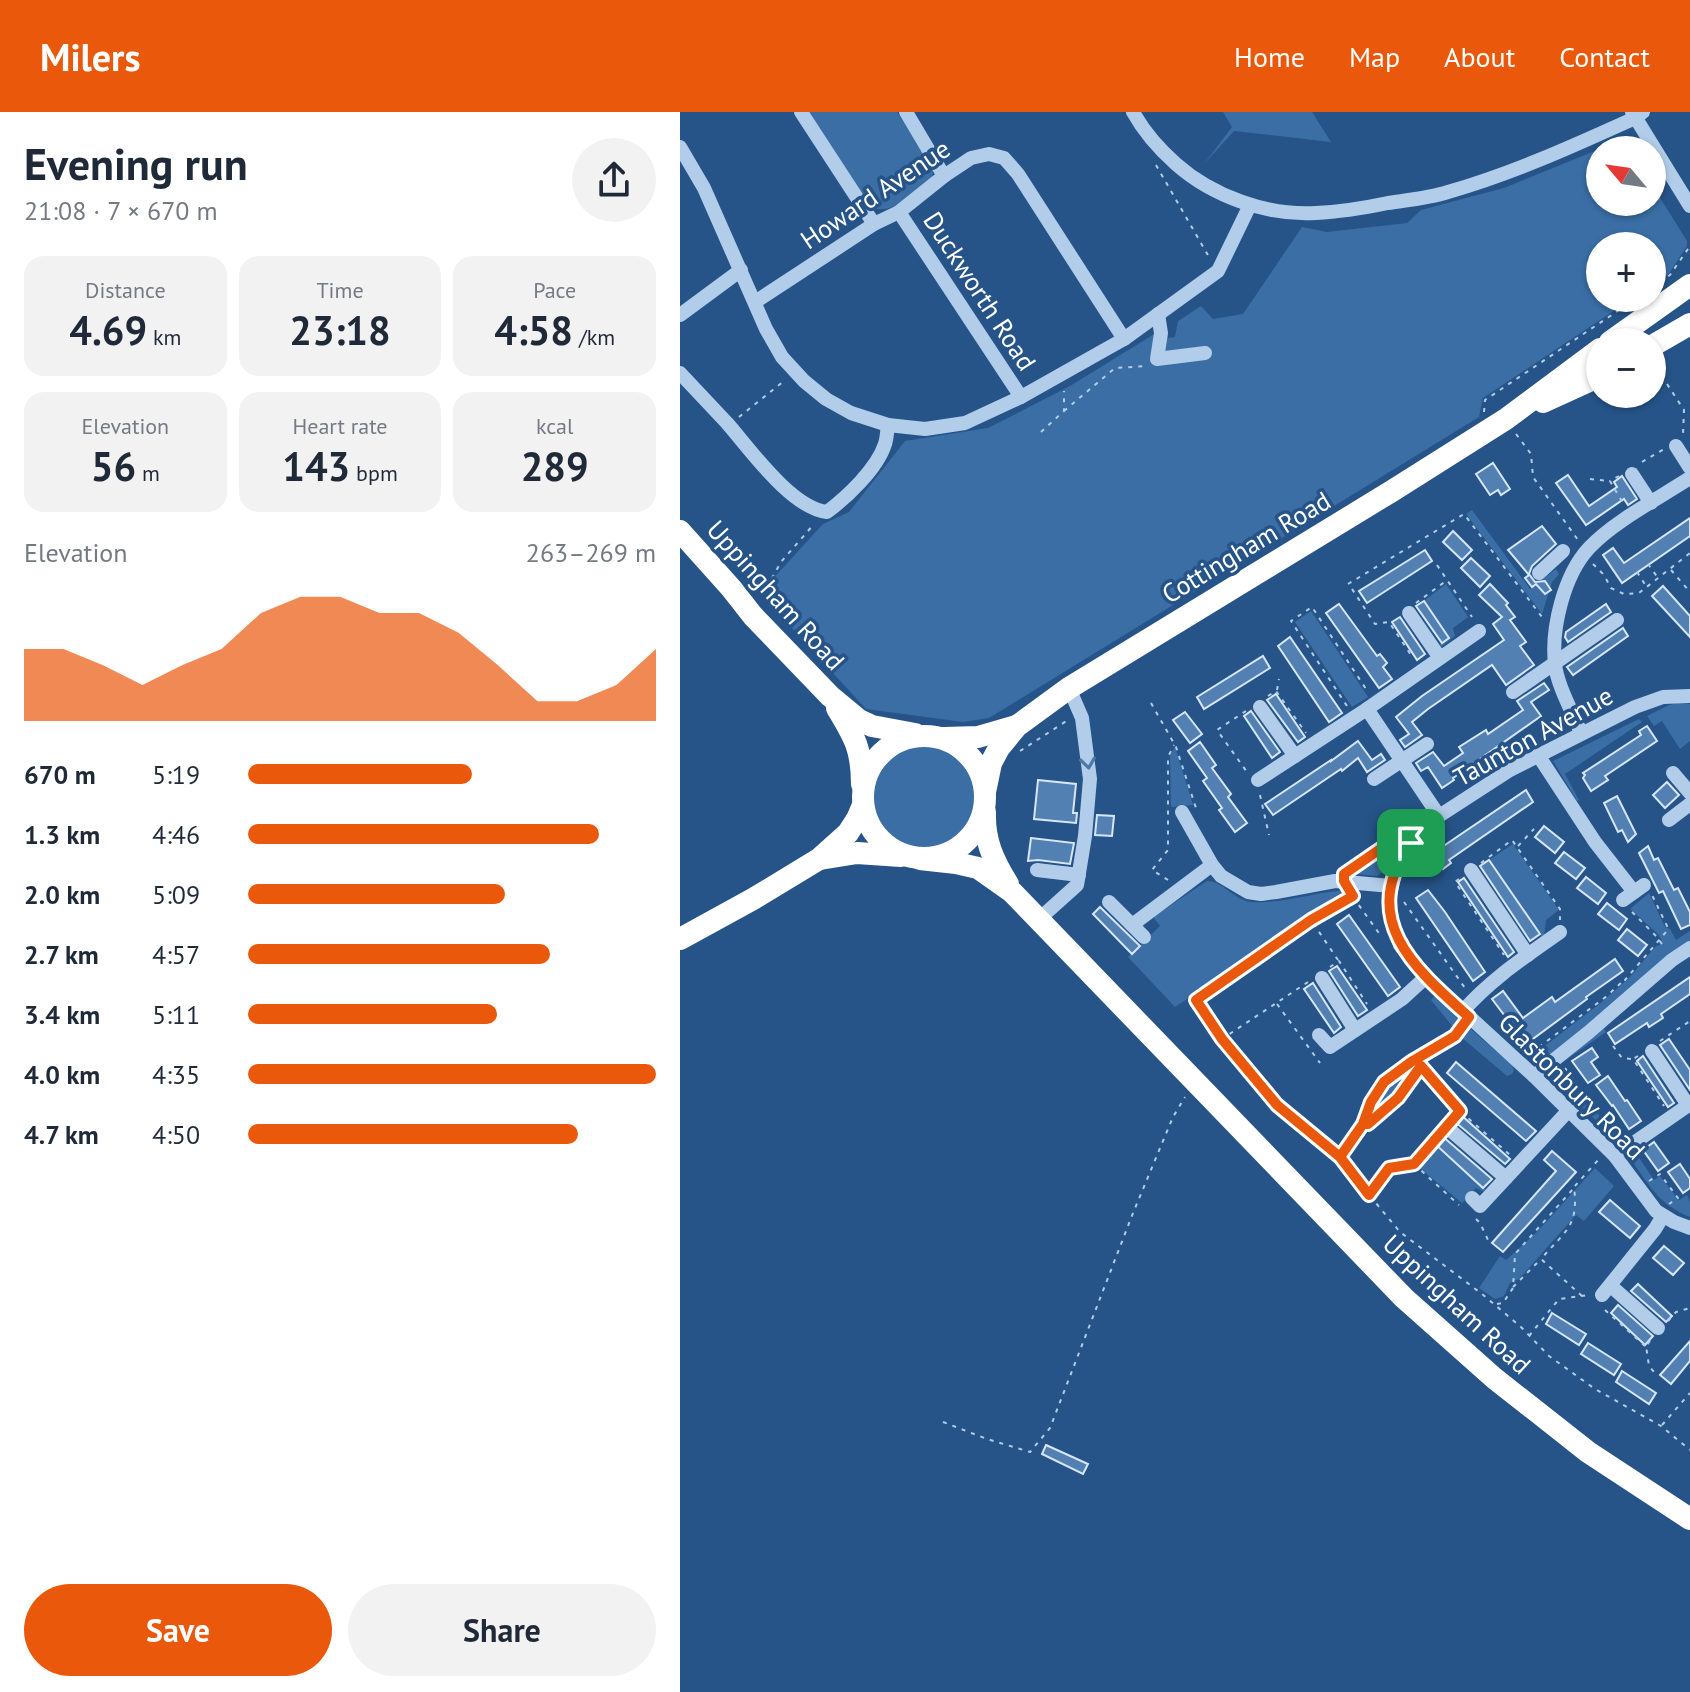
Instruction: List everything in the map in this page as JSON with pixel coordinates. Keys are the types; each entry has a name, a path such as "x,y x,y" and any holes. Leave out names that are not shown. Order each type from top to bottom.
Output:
{"highway":[{"path":"1630,328 1690,285"},
{"path":"1666,338 1690,324"},
{"name":"Cottingham Road","path":"985,797 994,755 1017,726 1069,688 1506,419 1586,359"},
{"name":"Cottingham Road","path":"1506,419 1586,382"},
{"name":"Uppingham Road","path":"680,531 753,616 830,696 859,720 872,726 936,737"},
{"name":"Uppingham Road","path":"830,696 852,732 859,751 862,800"},
{"name":"Cottingham Road","path":"936,737 978,737 1017,726"},
{"path":"680,939 819,859 840,841 853,827 866,775 876,758 891,745 909,737 936,737 959,747 972,759 981,775 985,797 981,820 971,837 939,857 913,857 890,849 867,822 862,800"},
{"name":"Uppingham Road","path":"985,797 987,843 996,866 1012,892 1404,1298 1463,1352 1588,1452 1690,1519"},
{"name":"Uppingham Road","path":"819,859 857,853 947,862 978,868 1012,892"}],"street":[{"path":"801,112 874,224"},
{"path":"906,112 944,176"},
{"path":"1133,112 1154,141 1198,182 1250,205 1312,214 1446,193 1537,163 1637,114 1690,206"},
{"path":"680,147 704,188 766,329 782,357 826,399 851,413 888,425 925,429 965,423 1021,397 1124,339 1218,271 1250,205"},
{"name":"Howard Avenue","path":"755,302 874,224 899,212 971,158 989,154 1004,158 1018,174 1124,339"},
{"name":"Duckworth Road","path":"899,212 1021,397"},
{"path":"680,315 741,270"},
{"path":"1158,314 1161,333 1157,359 1205,353"},
{"path":"680,373 765,469 818,511 827,512 845,499 877,461 885,444 888,425"},
{"path":"1678,442 1690,468"},
{"path":"1630,471 1651,503"},
{"path":"1581,733 1555,663 1557,626 1572,574 1585,552 1605,533 1690,478"},
{"path":"1539,573 1563,551"},
{"path":"1551,562 1572,574"},
{"path":"1413,608 1440,658"},
{"path":"1513,692 1617,620"},
{"path":"1259,786 1295,756 1479,631"},
{"path":"1038,920 1077,885 1085,836 1090,779 1080,713 1069,688"},
{"name":"Taunton Avenue","path":"1390,889 1399,862 1411,843 1439,816 1510,770 1635,707 1679,695 1690,696"},
{"path":"1260,707 1295,756"},
{"path":"1365,710 1439,816"},
{"path":"1374,779 1427,744"},
{"path":"1538,755 1595,842 1635,895"},
{"path":"1673,773 1690,793"},
{"path":"1669,820 1690,804"},
{"path":"1183,814 1221,876 1248,892 1261,894 1344,881 1390,889"},
{"path":"1132,925 1212,865"},
{"path":"1037,870 1079,875"},
{"path":"1471,870 1528,955"},
{"name":"Glastonbury Road","path":"1390,889 1390,908 1400,945 1426,977 1468,1009 1519,1063 1616,1151 1638,1189 1660,1214 1690,1228"},
{"path":"1109,902 1144,937"},
{"path":"1468,1009 1481,991 1560,932"},
{"path":"1534,1076 1690,948"},
{"path":"1320,975 1355,1030"},
{"path":"1319,1035 1330,1047 1402,999 1426,977"},
{"path":"1616,1151 1689,1105 1652,1051"},
{"path":"1466,1202 1480,1206 1569,1110"},
{"path":"1447,1128 1506,1178"},
{"path":"1604,1295 1660,1214"},
{"path":"1604,1295 1623,1296 1658,1328"}],"path":[{"path":"1154,141 1145,145 1218,271"},
{"path":"1666,278 1690,246"},
{"path":"1483,419 1485,400 1616,312"},
{"path":"1041,432 1115,368 1146,366"},
{"path":"1062,374 1064,411"},
{"path":"729,425 785,379"},
{"path":"1590,479 1610,481 1678,442 1684,410 1667,384"},
{"path":"1506,419 1531,454 1533,477 1611,588 1624,594 1639,593 1690,553"},
{"path":"1610,481 1631,516"},
{"path":"753,616 759,611 759,602 775,571 814,524 818,511"},
{"path":"1348,584 1464,514 1543,620 1557,626"},
{"path":"1648,564 1658,579"},
{"path":"1437,565 1481,629 1479,631"},
{"path":"1670,569 1690,592"},
{"path":"1637,572 1646,588"},
{"path":"1413,608 1447,580"},
{"path":"1352,589 1375,624 1389,622 1421,671"},
{"path":"1312,607 1365,710 1291,621 1312,607"},
{"path":"1276,691 1279,679"},
{"path":"1151,703 1174,745 1196,808 1183,814"},
{"path":"1021,751 1080,713"},
{"path":"1174,745 1168,757 1168,850 1152,870 1169,880 1174,893"},
{"path":"1259,786 1269,835"},
{"path":"1517,847 1534,829"},
{"path":"1394,928 1381,936 1344,881 1344,874 1402,834 1411,843"},
{"path":"1511,966 1455,882 1512,840 1560,909 1560,932"},
{"path":"1340,1157 1363,1124 1371,1102 1384,1082 1455,1036 1468,1009 1402,900 1390,889"},
{"path":"1635,895 1672,960"},
{"path":"1519,1063 1625,980 1668,928 1635,895"},
{"path":"1353,896 1311,920 1196,1000 1222,1039 1277,1105 1340,1157 1400,1232 1495,1305 1549,1356 1595,1389 1661,1426 1690,1450"},
{"path":"1311,920 1376,1017"},
{"path":"1222,1039 1339,961"},
{"path":"1625,980 1640,987"},
{"path":"1276,1003 1320,1063"},
{"path":"1613,1046 1622,1058 1633,1059"},
{"path":"1363,1124 1368,1124 1398,1098 1428,1052"},
{"path":"1513,1288 1515,1254 1594,1163 1616,1151 1557,1057"},
{"path":"1421,1066 1460,1111 1519,1164"},
{"path":"943,1422 1030,1452 1050,1428 1173,1117 1181,1101 1196,1084"},
{"path":"1369,1195 1389,1168 1414,1164 1460,1111"},
{"path":"1414,1164 1466,1202"},
{"path":"1638,1189 1660,1174 1678,1198 1660,1214"},
{"path":"1495,1305 1503,1303 1573,1223 1576,1205 1574,1187"},
{"path":"1472,1216 1480,1223 1489,1242"},
{"path":"1541,1259 1582,1296"},
{"path":"1529,1336 1559,1299 1604,1295 1646,1346"},
{"path":"1661,1426 1690,1393"}],"shaded area":[{"path":"807,112 897,112 932,165 931,180 894,206 886,209 870,207"},
{"path":"1223,112 1312,112 1331,142 1234,131 1204,164 1232,127"},
{"path":"1586,155 1586,216 1666,216 1666,207 1687,246 1666,276 1666,232 1586,232 1586,312 1612,312 1483,398 1479,417 989,718 963,722 866,709 760,593 823,524 849,512 905,441 988,428 1070,386 1156,333 1168,338 1175,337 1178,321 1201,306 1213,319 1243,314 1302,227 1327,232 1407,223 1421,210 1504,188"},
{"path":"1472,510 1530,589 1556,569 1559,574 1552,582 1542,614 1466,514"},
{"path":"1446,584 1468,617 1453,628 1455,636 1441,647 1440,644 1449,638 1424,601"},
{"path":"1311,611 1368,697 1352,707 1295,622"},
{"path":"1678,703 1690,704 1690,741 1680,749 1662,721 1654,726 1647,716"},
{"path":"1639,719 1642,722 1565,774 1577,801 1553,761"},
{"path":"923,744 943,748 960,760 972,777 976,797 972,817 960,834 943,846 923,850 903,846 886,834 874,817 870,797 874,777 886,760 903,748"},
{"path":"1175,747 1193,805 1171,807 1170,756"},
{"path":"1401,837 1384,871 1377,876 1349,873"},
{"path":"1513,844 1559,910 1546,920 1544,937 1489,860"},
{"path":"1207,881 1251,902 1346,890 1348,893 1175,1007 1128,957 1160,926 1153,917"},
{"path":"1649,893 1665,927 1670,929 1676,940 1690,931 1690,946 1540,1068 1529,1058 1602,1002 1660,945 1662,941 1658,934 1630,909"},
{"path":"1436,994 1512,1065 1512,1074 1507,1076 1461,1037 1431,1000"},
{"path":"1601,1025 1606,1032 1560,1064 1611,1131 1608,1132 1545,1072"},
{"path":"1422,1059 1398,1094 1366,1119 1387,1084"},
{"path":"1434,1143 1486,1190 1476,1188 1462,1203 1416,1165"},
{"path":"1636,1153 1654,1180 1660,1176 1679,1200 1687,1195 1690,1217 1663,1201 1650,1187 1632,1161 1632,1155"},
{"path":"1595,1168 1614,1186 1584,1221 1576,1215 1519,1279 1510,1283 1504,1296 1495,1299 1479,1288 1500,1256 1506,1260 1537,1232"}],"building":[{"path":"1493,463 1510,489 1501,495 1498,490 1490,495 1476,474"},
{"path":"1568,475 1589,506 1617,487 1614,482 1622,476 1637,499 1628,505 1624,499 1586,525 1556,483"},
{"path":"1690,518 1690,536 1622,583 1603,555 1613,548 1624,563"},
{"path":"1542,526 1556,544 1532,566 1529,574 1535,582 1545,581 1551,590 1545,594 1536,584 1532,587 1525,578 1529,575 1508,550"},
{"path":"1453,531 1472,550 1462,560 1443,542"},
{"path":"1425,550 1432,561 1367,603 1359,591"},
{"path":"1471,558 1490,576 1480,587 1461,568"},
{"path":"1490,584 1508,603 1506,605 1515,617 1510,620 1526,642 1520,646 1534,665 1506,685 1492,665 1412,722 1422,735 1405,747 1400,740 1409,734 1396,717 1504,640 1493,624 1502,617 1479,595"},
{"path":"1663,586 1690,616 1690,637 1652,596"},
{"path":"1424,601 1449,638 1442,643 1416,606"},
{"path":"1339,604 1377,656 1380,654 1387,663 1383,667 1392,679 1379,688 1326,613"},
{"path":"1606,604 1611,612 1568,642 1566,632"},
{"path":"1400,617 1425,654 1417,660 1392,622"},
{"path":"1623,628 1628,636 1573,675 1567,667"},
{"path":"1290,637 1342,713 1329,722 1278,646"},
{"path":"1263,656 1270,668 1204,709 1197,697"},
{"path":"1544,683 1549,690 1531,702 1541,716 1454,780 1442,788 1428,767 1421,771 1416,763 1433,752 1444,766 1463,753 1459,747 1486,730 1488,734 1523,710 1517,701"},
{"path":"1276,694 1305,737 1298,742 1267,700"},
{"path":"1251,711 1280,752 1272,758 1244,716"},
{"path":"1185,712 1202,734 1190,743 1173,720"},
{"path":"1647,726 1657,741 1605,776 1608,780 1591,791 1583,773 1641,735 1639,731"},
{"path":"1358,741 1372,760 1381,754 1385,760 1367,772 1358,758 1273,815 1265,804"},
{"path":"1200,742 1216,765 1212,768 1231,794 1228,797 1247,823 1235,832 1203,781 1207,778 1188,751"},
{"path":"1038,780 1076,784 1073,813 1077,813 1076,823 1034,819"},
{"path":"1667,782 1679,795 1665,808 1653,795"},
{"path":"1526,790 1533,802 1449,860 1451,863 1443,869 1441,866 1427,874 1420,862"},
{"path":"1617,796 1636,834 1628,842 1622,830 1618,832 1604,803"},
{"path":"1097,815 1114,816 1112,836 1095,835"},
{"path":"1544,826 1564,842 1555,853 1535,837"},
{"path":"1031,838 1074,843 1070,864 1028,861"},
{"path":"1648,846 1654,860 1658,858 1674,890 1678,888 1690,912 1690,925 1681,929 1663,891 1659,893 1639,853"},
{"path":"1564,852 1585,868 1576,879 1555,863"},
{"path":"1489,860 1540,934 1530,941 1480,866"},
{"path":"1586,877 1606,893 1598,904 1577,888"},
{"path":"1464,878 1514,952 1508,957 1458,882"},
{"path":"1428,890 1485,972 1473,981 1416,898"},
{"path":"1607,903 1627,919 1619,930 1598,914"},
{"path":"1100,907 1140,946 1132,954 1093,914"},
{"path":"1349,915 1400,987 1388,996 1337,924"},
{"path":"1627,929 1647,945 1638,956 1618,940"},
{"path":"1615,959 1623,971 1526,1044 1492,999 1503,991 1523,1018 1552,997 1555,1002"},
{"path":"1337,966 1367,1010 1358,1016 1329,971"},
{"path":"1690,977 1690,994 1661,1014 1663,1018 1649,1027 1647,1023 1615,1044 1608,1033"},
{"path":"1313,983 1341,1027 1334,1033 1304,989"},
{"path":"1669,1039 1690,1070 1690,1090 1660,1045"},
{"path":"1592,1048 1598,1057 1591,1062 1600,1075 1588,1083 1572,1061"},
{"path":"1643,1056 1674,1103 1668,1107 1637,1061"},
{"path":"1456,1062 1536,1131 1526,1141 1447,1073"},
{"path":"1608,1076 1641,1121 1629,1129 1596,1085"},
{"path":"1460,1114 1510,1159 1505,1164 1454,1121"},
{"path":"1441,1135 1492,1179 1483,1188 1434,1143"},
{"path":"1654,1142 1669,1163 1658,1171 1643,1150"},
{"path":"1552,1151 1576,1172 1503,1252 1492,1243 1556,1171 1544,1160"},
{"path":"1680,1164 1690,1179 1690,1188 1683,1193 1668,1172"},
{"path":"1610,1200 1640,1226 1630,1238 1599,1212"},
{"path":"1664,1246 1684,1263 1673,1275 1653,1258"},
{"path":"1638,1284 1672,1316 1666,1322 1631,1291"},
{"path":"1618,1305 1653,1336 1645,1345 1611,1313"},
{"path":"1552,1313 1586,1334 1579,1345 1546,1324"},
{"path":"1690,1341 1690,1361 1671,1384 1660,1375"},
{"path":"1588,1343 1621,1364 1614,1375 1581,1354"},
{"path":"1622,1371 1656,1393 1649,1404 1616,1382"},
{"path":"1046,1445 1088,1464 1083,1474 1042,1454"}],"route":[{"path":"1411,843 1402,834 1344,874 1344,881 1353,896 1311,920 1196,1000 1222,1039 1277,1105 1340,1157 1363,1124 1368,1124 1398,1098 1421,1066 1460,1111 1414,1164 1389,1168 1369,1195 1340,1157 1363,1124 1371,1102 1384,1082 1455,1036 1469,1017 1413,963 1395,934 1389,900 1391,886 1403,853 1411,843"}]}
